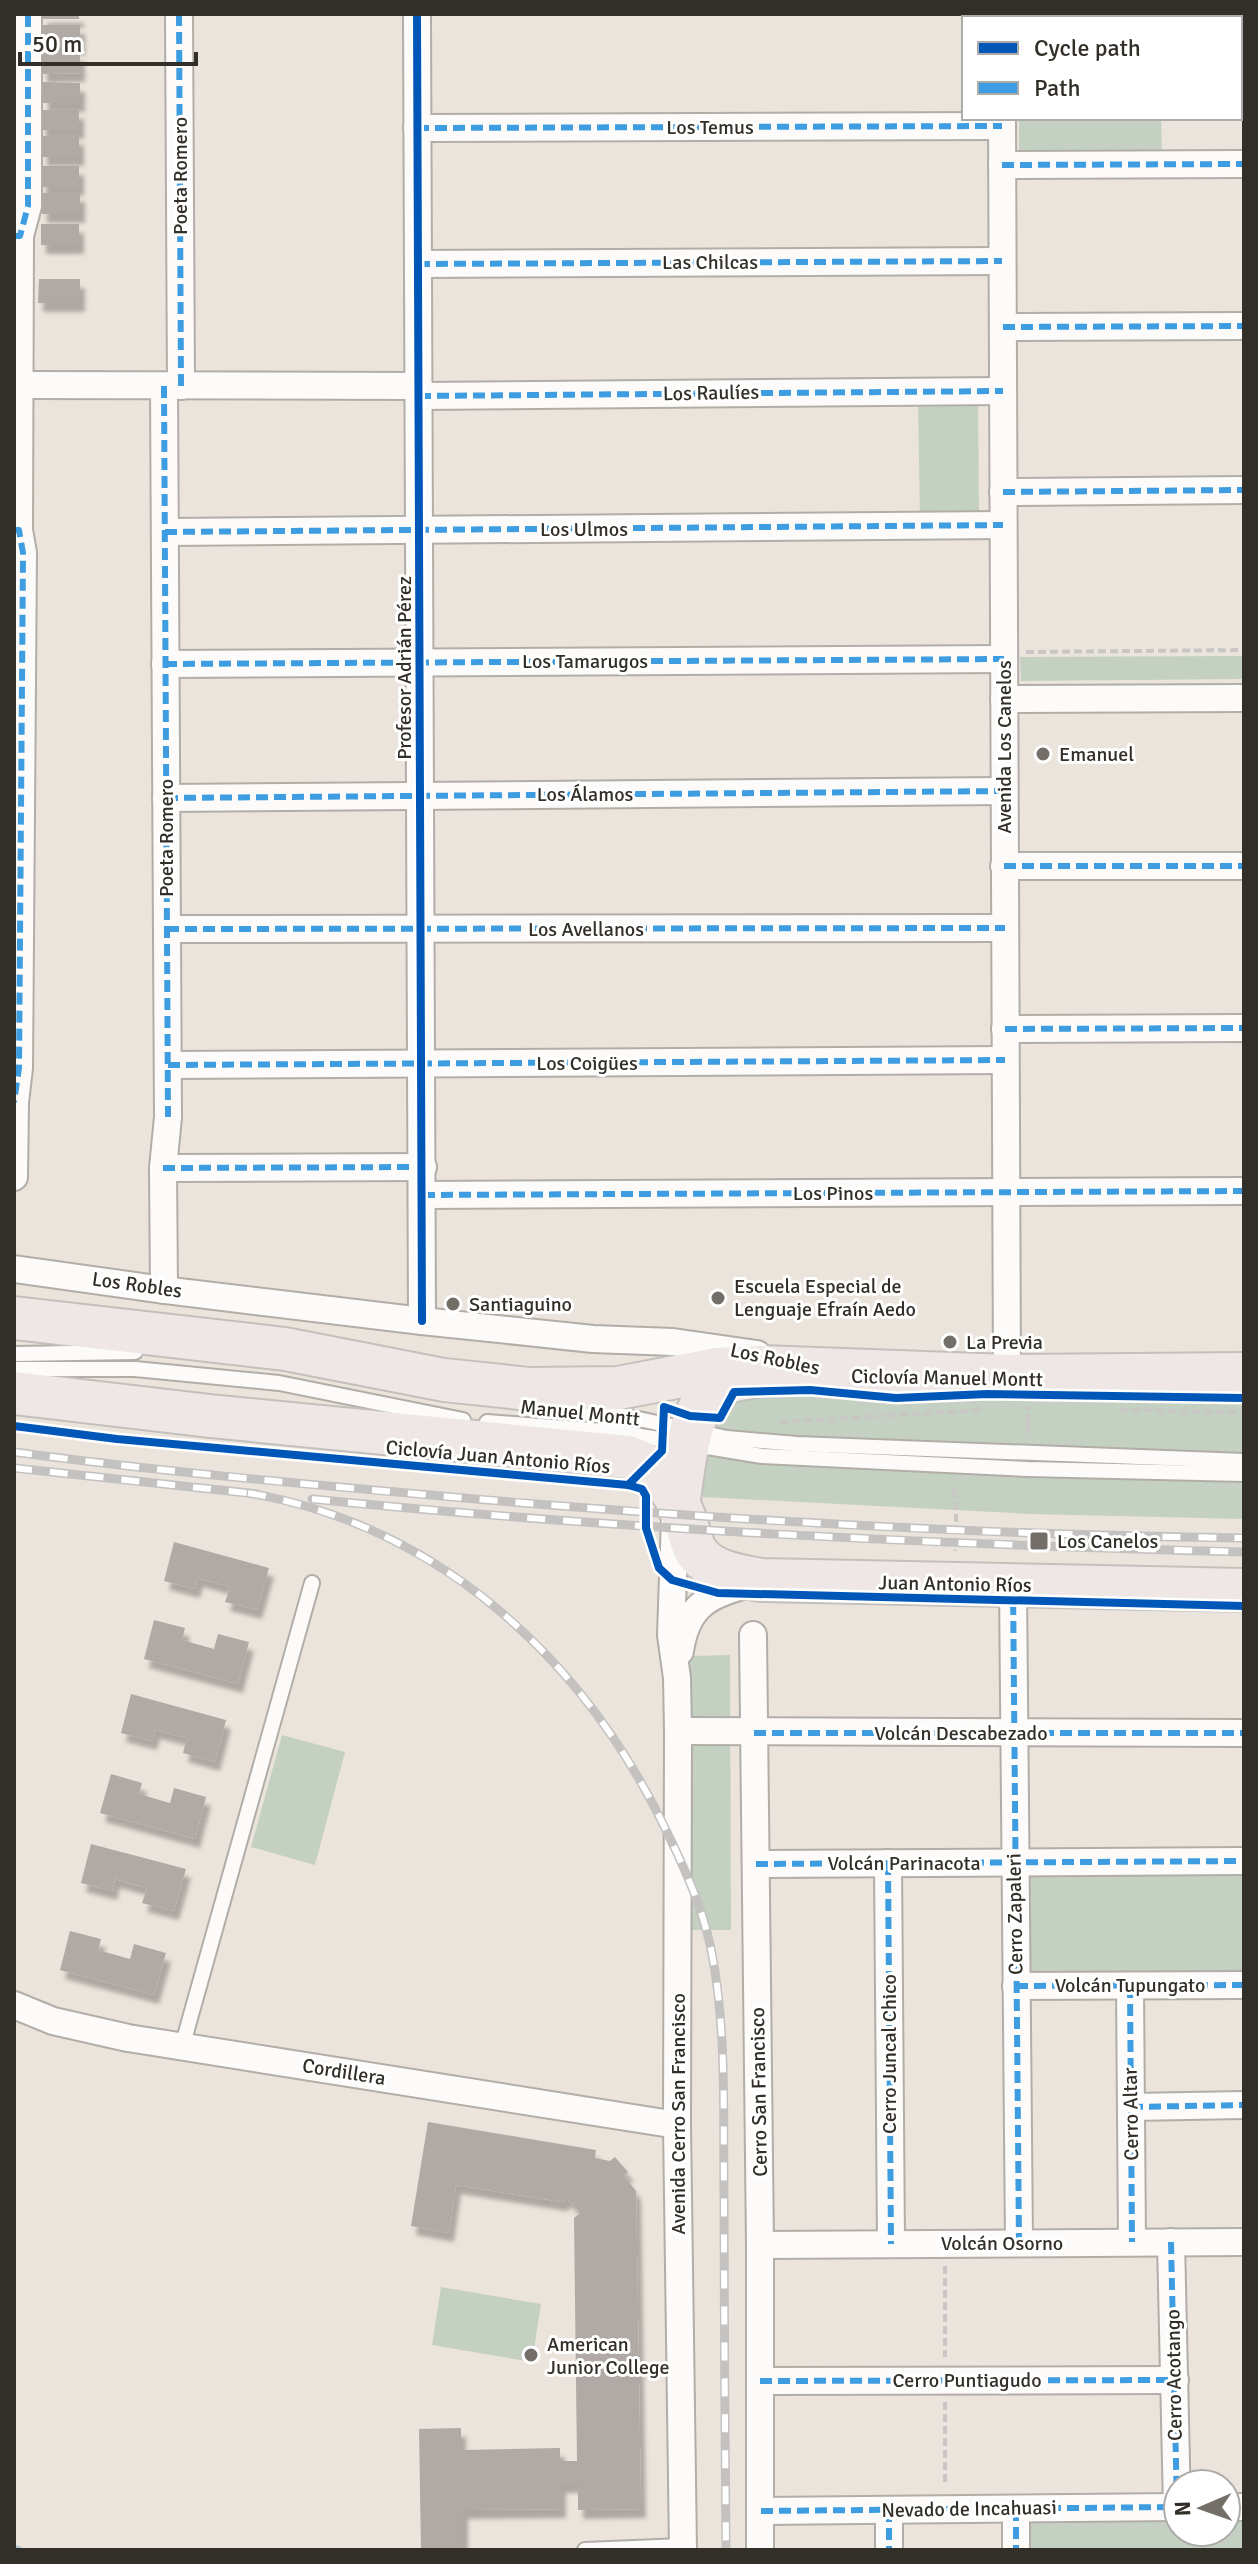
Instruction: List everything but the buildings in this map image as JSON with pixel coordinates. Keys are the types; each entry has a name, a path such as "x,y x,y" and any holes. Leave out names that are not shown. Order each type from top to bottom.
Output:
{"main road":[{"name":"Manuel Montt","path":"14,1318 285,1349 486,1385 591,1390 733,1368 817,1370"},
{"name":"Los Robles","path":"817,1370 1012,1401 1244,1374"},
{"path":"690,1436 705,1399 720,1385 749,1377 817,1370"},
{"path":"674,1378 688,1400 690,1436 683,1518"},
{"name":"Manuel Montt","path":"14,1393 224,1418 628,1457 639,1460 658,1474 670,1488 683,1518"},
{"name":"Juan Antonio Ríos","path":"683,1518 698,1553 712,1566 761,1580 1244,1590"}],"street":[{"path":"14,1177 14,1102 19,1068 23,553 16,530 17,236 28,206 28,14"},
{"name":"Poeta Romero","path":"164,1290 163,1168 168,1117 165,532 172,386 179,14"},
{"name":"Profesor Adrián Pérez","path":"417,14 422,1321"},
{"name":"Los Temus","path":"417,128 1002,122"},
{"name":"Avenida Los Canelos","path":"1002,122 1006,1192 1012,1401"},
{"path":"1002,165 1244,164"},
{"name":"Las Chilcas","path":"418,264 1002,261"},
{"path":"1003,327 1244,326"},
{"name":"Los Raulíes","path":"17,385 419,391 1003,391"},
{"path":"1003,492 1244,490"},
{"name":"Los Ulmos","path":"165,532 1003,525"},
{"name":"Los Tamarugos","path":"165,664 1004,659"},
{"path":"1004,699 1244,698"},
{"name":"Los Álamos","path":"166,798 1004,791"},
{"path":"1004,866 1244,866"},
{"name":"Los Avellanos","path":"167,929 1005,928"},
{"path":"1005,1029 1244,1028"},
{"name":"Los Coigües","path":"168,1065 1005,1060"},
{"path":"163,1168 423,1167"},
{"name":"Los Pinos","path":"423,1195 1244,1191"},
{"name":"Los Robles","path":"14,1269 422,1321 593,1339 673,1342 728,1349 817,1370"},
{"name":"Los Robles","path":"593,1339 652,1363 674,1378"},
{"path":"677,1678 671,1635 674,1529 683,1518"},
{"path":"677,1678 686,1623 696,1608 718,1593 761,1580"},
{"name":"Cerro Zapaleri","path":"1013,1585 1019,2243"},
{"name":"Cerro San Francisco","path":"753,1635 760,2550"},
{"name":"Avenida Cerro San Francisco","path":"677,1678 677,2125 683,2548"},
{"name":"Volcán Descabezado","path":"678,1731 1244,1733"},
{"name":"Volcán Parinacota","path":"756,1864 1244,1861"},
{"name":"Cerro Juncal Chico","path":"888,1863 891,2244"},
{"name":"Volcán Tupungato","path":"1016,1986 1244,1985"},
{"name":"Cerro Altar","path":"1130,1986 1132,2242"},
{"name":"Cordillera","path":"14,2005 85,2030 677,2125"},
{"path":"1131,2107 1244,2105"},
{"name":"Cerro Acotango","path":"1171,2242 1177,2468"},
{"name":"Volcán Osorno","path":"760,2245 1244,2242"},
{"name":"Cerro Puntiagudo","path":"760,2381 1175,2380"},
{"name":"Nevado de Incahuasi","path":"761,2511 1162,2507"},
{"path":"1016,2509 1016,2550"},
{"path":"889,2510 889,2550"}],"lane":[{"path":"14,1354 147,1353"},
{"name":"Manuel Montt","path":"14,1369 135,1369 279,1383 453,1419 616,1432 833,1446 1244,1461"},
{"name":"Manuel Montt","path":"524,1407 620,1415 770,1457 1028,1469 1244,1474"},
{"path":"182,2047 312,1583"},
{"path":"585,2550 683,2548"}],"path":[{"path":"1004,659 1018,653 1244,650"},
{"path":"768,1423 1012,1401"},
{"path":"1105,1410 1244,1412"},
{"path":"954,1490 957,1531 954,1561"}],"green space":[{"path":"1019,120 1161,120 1162,154 1019,152"},
{"path":"978,399 979,517 920,517 918,400"},
{"path":"1244,656 1244,679 1021,681 1020,657"},
{"path":"743,1380 1244,1385 1244,1519 1031,1514 703,1497 703,1468 720,1392"},
{"path":"730,1655 731,1930 688,1930 687,1727 690,1656"},
{"path":"282,1735 345,1752 315,1865 251,1847"},
{"path":"1244,1870 1244,1976 1033,1980 1023,1972 1023,1882 1033,1872"},
{"path":"441,2287 541,2304 532,2362 432,2345"},
{"path":"1244,2516 1244,2550 1027,2550 1027,2528 1035,2520 1162,2517 1162,2548 1242,2548"}],"waterway":[{"path":"14,2548 19,2550"}],"railway":[{"path":"14,1452 295,1483 659,1513 951,1530 1244,1538"},
{"path":"14,1468 257,1494"},
{"path":"248,1493 317,1510 382,1535 442,1568 497,1609 547,1656 592,1708 631,1766 679,1857 707,1933 720,2010 724,2102 726,2550"},
{"path":"312,1499 545,1519 778,1534 1244,1552"}],"marked path":[{"path":"14,236 20,236 28,206 28,14"},
{"path":"179,14 181,386"},
{"path":"417,128 1002,126"},
{"path":"1002,165 1244,164"},
{"path":"418,264 1002,261"},
{"path":"1003,327 1244,326"},
{"path":"164,386 168,1117"},
{"path":"419,396 1003,391"},
{"path":"1003,492 1244,490"},
{"path":"165,532 1003,525"},
{"path":"14,530 19,530 23,553 19,1068 14,1102"},
{"path":"165,664 1004,659"},
{"path":"166,798 1004,791"},
{"path":"1004,866 1244,866"},
{"path":"167,929 1005,928"},
{"path":"1005,1029 1244,1028"},
{"path":"168,1065 1005,1060"},
{"path":"163,1168 423,1167"},
{"path":"423,1195 1244,1191"},
{"path":"1013,1585 1019,2243"},
{"path":"754,1733 1244,1733"},
{"path":"756,1864 1244,1861"},
{"path":"888,1863 891,2244"},
{"path":"1016,1986 1244,1985"},
{"path":"1130,1986 1132,2242"},
{"path":"1131,2107 1244,2105"},
{"path":"1171,2242 1176,2468"},
{"path":"760,2381 1175,2380"},
{"path":"761,2511 1162,2507"},
{"path":"1016,2509 1016,2550"},
{"path":"889,2510 889,2550"}],"cycle path":[{"path":"417,14 422,1321"},
{"name":"Ciclovía Manuel Montt","path":"628,1485 662,1451 664,1407 690,1416 720,1418 734,1392 810,1390 896,1398 987,1394 1244,1398"},
{"name":"Ciclovía Juan Antonio Ríos","path":"14,1426 117,1439 628,1485 642,1489 646,1496 646,1528 659,1568 672,1580 718,1593 1244,1606"}],"place":[{"name":"Emanuel","path":"1043,754"},
{"name":"Escuela Especial de Lenguaje Efraín Aedo","path":"718,1298"},
{"name":"Santiaguino","path":"453,1304"},
{"name":"La Previa","path":"950,1342"},
{"name":"Los Canelos","path":"1039,1541"},
{"name":"American Junior College","path":"531,2355"}]}
